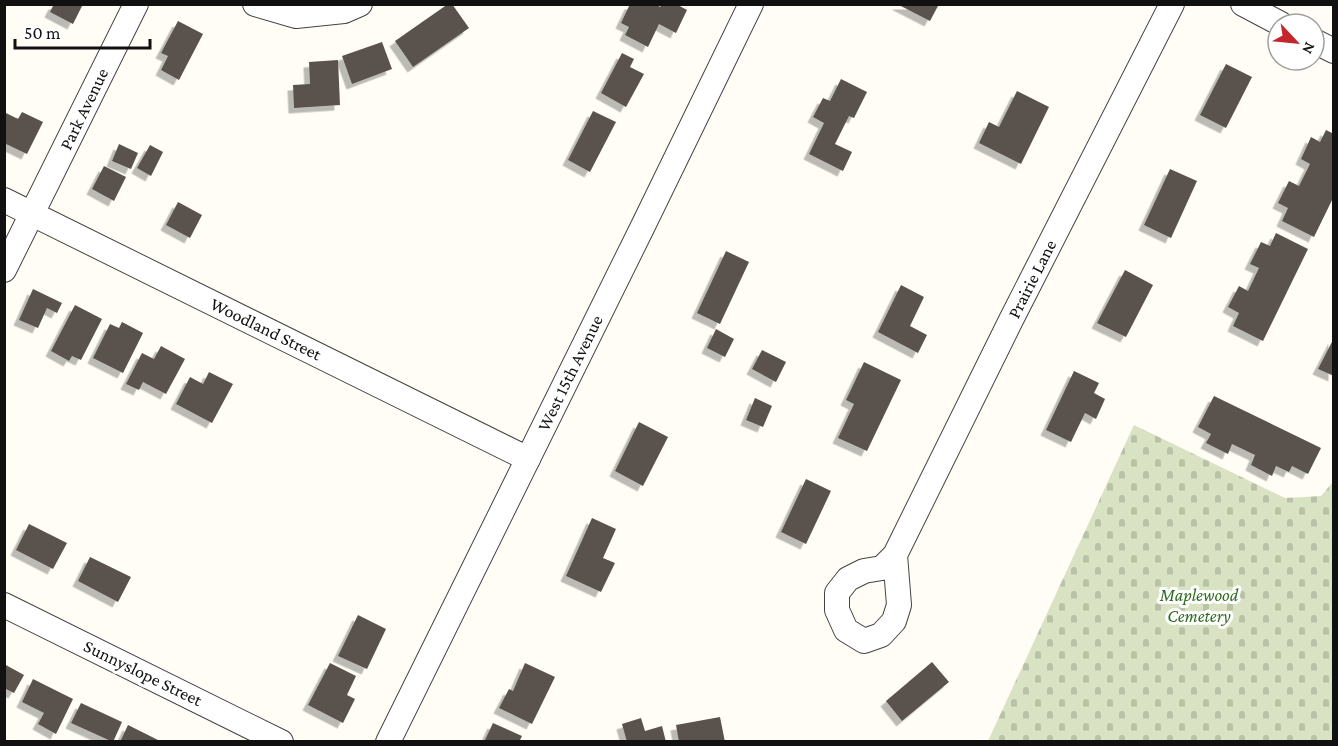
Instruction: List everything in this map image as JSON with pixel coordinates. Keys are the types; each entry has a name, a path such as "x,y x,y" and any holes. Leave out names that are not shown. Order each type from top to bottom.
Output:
{"street":[{"name":"Park Avenue","path":"4,270 136,4"},
{"path":"255,4 296,16 344,10 360,4"},
{"name":"West 15th Avenue","path":"388,741 751,4"},
{"name":"Prairie Lane","path":"895,555 1011,320 1172,4"},
{"path":"1244,4 1266,16"},
{"name":"Woodland Street","path":"4,200 528,459"},
{"name":"Sunnyslope Street","path":"4,605 281,741"}],"green space":[{"name":"Maplewood Cemetery","path":"1134,425 1285,498 1321,496 1333,482 1333,741 988,741"}],"building":[{"path":"54,4 83,4 73,24 50,12"},
{"path":"448,4 452,4 469,28 413,67 395,41"},
{"path":"630,4 656,4 660,7 662,4 676,4 687,10 676,33 659,24 648,47 625,35 629,27 621,23"},
{"path":"897,4 939,4 930,21"},
{"path":"178,21 203,34 179,80 161,70 168,56 161,53"},
{"path":"382,42 392,69 352,84 342,56"},
{"path":"622,53 634,59 630,67 644,74 626,107 601,93"},
{"path":"338,60 340,105 294,108 293,85 310,84 309,62"},
{"path":"1226,64 1252,77 1226,128 1200,115"},
{"path":"841,79 867,92 854,118 849,116 835,144 852,152 843,171 809,154 824,123 813,117 823,98 830,101"},
{"path":"1017,91 1049,107 1021,164 979,143 989,122 999,127"},
{"path":"593,111 616,122 590,172 568,160"},
{"path":"4,112 18,119 22,112 43,122 27,154 4,143"},
{"path":"1326,130 1334,134 1334,196 1314,237 1282,221 1288,208 1278,203 1289,181 1299,186 1310,164 1301,159 1311,137 1320,142"},
{"path":"119,144 138,153 131,169 112,161"},
{"path":"150,145 163,152 151,176 137,168"},
{"path":"104,166 126,177 114,201 92,189"},
{"path":"1170,169 1197,181 1171,238 1144,225"},
{"path":"178,202 202,215 190,238 166,225"},
{"path":"1276,233 1308,249 1263,341 1233,326 1239,313 1228,307 1239,286 1248,291 1259,268 1250,264 1261,242 1270,246"},
{"path":"726,251 749,262 720,324 697,313"},
{"path":"1125,270 1153,285 1126,337 1097,323"},
{"path":"901,285 924,297 910,326 927,335 918,353 878,332"},
{"path":"33,289 62,303 57,313 47,308 38,328 19,320"},
{"path":"75,305 102,319 81,360 72,356 69,361 51,351"},
{"path":"122,322 143,333 123,373 93,358 110,324 119,328"},
{"path":"716,329 734,339 725,357 707,348"},
{"path":"1334,338 1334,376 1318,369"},
{"path":"161,346 185,359 166,394 143,382 139,390 126,384 142,353 154,359"},
{"path":"762,350 786,362 776,382 752,369"},
{"path":"864,362 901,380 867,451 838,438 854,404 846,400"},
{"path":"1074,371 1099,383 1094,393 1105,399 1096,419 1085,413 1071,442 1046,430"},
{"path":"209,372 233,384 212,423 176,404 190,377 203,384"},
{"path":"1214,396 1321,448 1308,474 1292,466 1289,472 1276,466 1272,476 1251,465 1255,455 1232,444 1228,454 1206,443 1211,434 1198,427"},
{"path":"755,398 772,406 763,427 746,420"},
{"path":"639,422 668,437 643,486 615,471"},
{"path":"806,479 831,491 806,544 781,532"},
{"path":"592,518 616,529 603,558 615,563 601,592 566,576"},
{"path":"29,524 67,543 53,569 16,550"},
{"path":"90,557 131,577 118,602 78,581"},
{"path":"358,615 386,629 367,669 338,656"},
{"path":"932,662 949,682 902,721 886,701"},
{"path":"330,663 356,676 347,695 355,699 343,723 308,705"},
{"path":"525,663 555,677 532,724 499,708 509,689 513,691"},
{"path":"4,664 24,675 14,693 4,688"},
{"path":"33,679 73,699 56,734 38,724 44,713 22,702"},
{"path":"81,703 122,722 113,742 71,723"},
{"path":"720,717 725,742 679,742 676,725"},
{"path":"641,718 645,731 662,726 666,742 627,742 622,724"},
{"path":"493,723 522,736 519,742 484,742"},
{"path":"128,725 162,742 120,742"}]}
